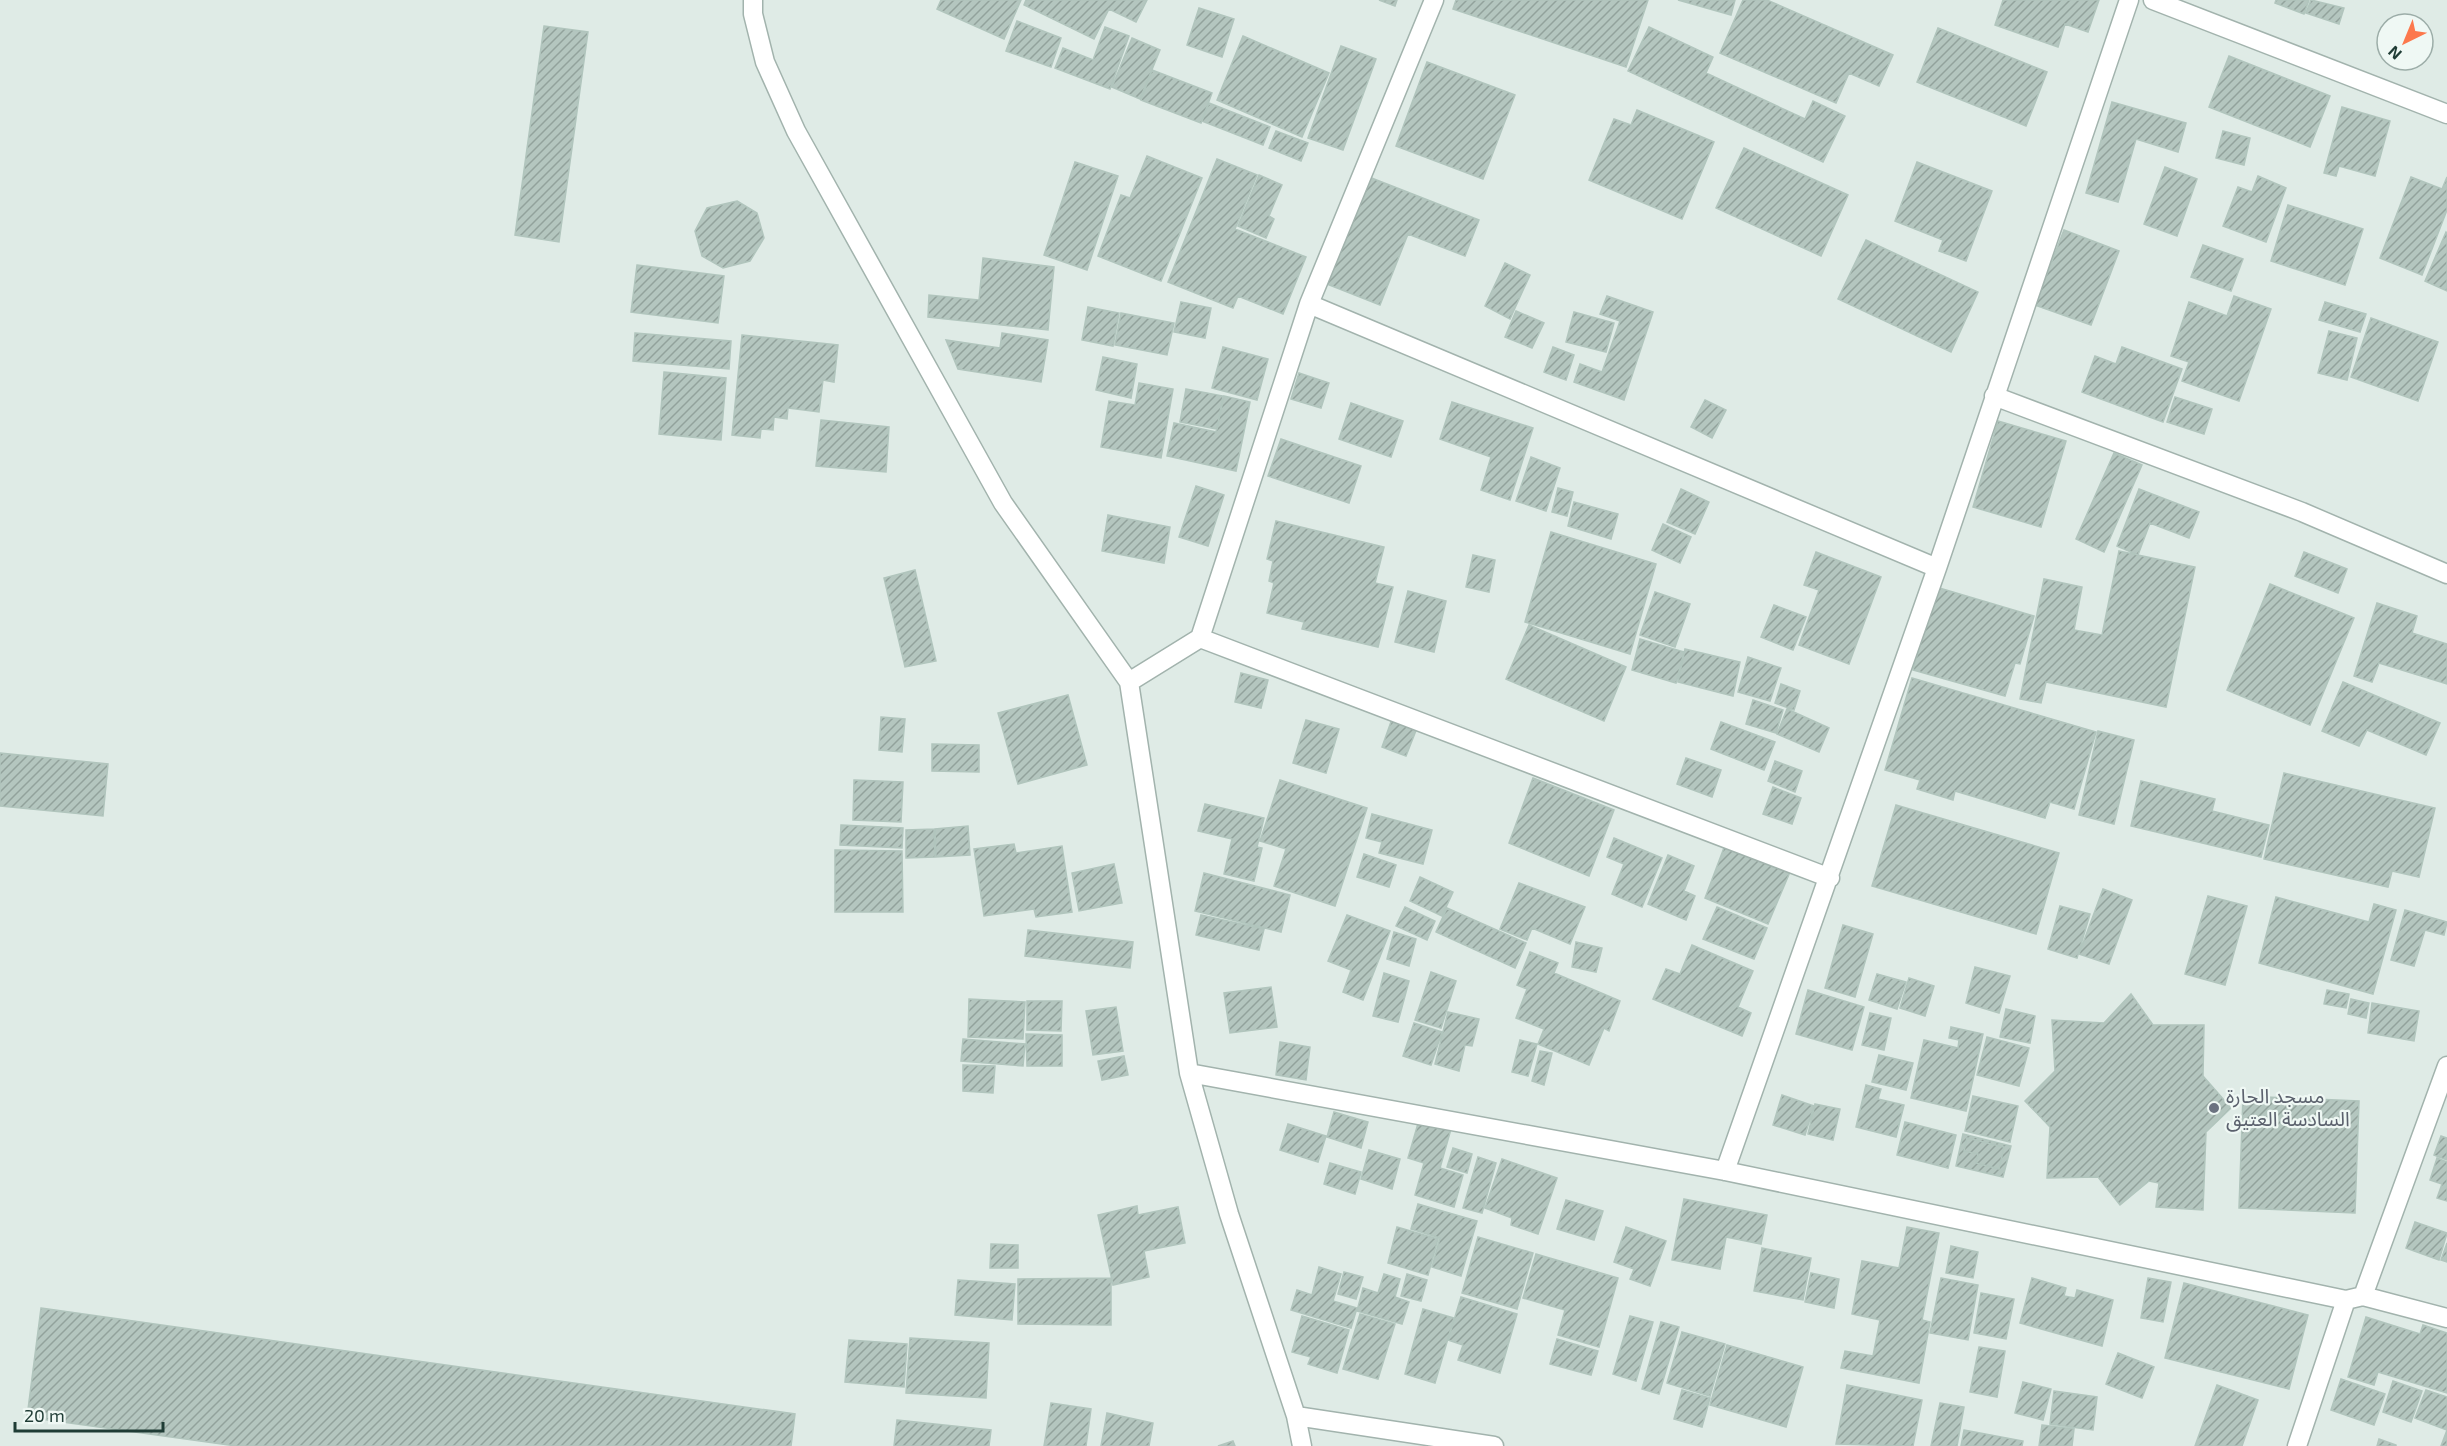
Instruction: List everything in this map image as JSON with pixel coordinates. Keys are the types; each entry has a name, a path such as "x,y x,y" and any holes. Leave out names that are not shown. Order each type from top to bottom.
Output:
{"street":[{"path":"753,0 753,14 765,62 796,131 1003,502 1129,682 1189,1073 1228,1214 1296,1416 1302,1446"},
{"path":"1129,682 1200,638 1309,304 1434,0"},
{"path":"1725,1172 1937,568 2129,0"},
{"path":"2153,0 2447,114"},
{"path":"1309,304 1937,568"},
{"path":"1994,396 2302,512 2447,574"},
{"path":"1200,638 1830,878"},
{"path":"2297,1446 2447,1066"},
{"path":"1189,1073 1725,1172 2447,1318"},
{"path":"1296,1416 1494,1446"}],"building":[{"path":"941,0 1021,0 1004,39 937,9"},
{"path":"1026,0 1147,0 1136,22 1109,9 1094,39 1024,5"},
{"path":"1379,0 1397,0 1395,6"},
{"path":"1456,0 1648,0 1626,67 1453,9"},
{"path":"1678,0 1735,0 1731,15"},
{"path":"1743,0 1767,0 1893,55 1879,86 1849,73 1836,103 1720,53"},
{"path":"2003,0 2099,0 2088,32 2065,24 2058,47 1995,25"},
{"path":"2276,0 2309,0 2304,14 2275,3"},
{"path":"2311,0 2344,8 2339,24 2306,13"},
{"path":"1199,8 1234,19 1222,57 1187,45"},
{"path":"1017,21 1061,38 1051,67 1006,51"},
{"path":"544,26 588,32 559,242 515,235"},
{"path":"1105,27 1129,36 1110,89 1055,68 1063,48 1093,60"},
{"path":"1649,27 1713,57 1706,73 1805,119 1813,101 1845,116 1823,162 1628,71"},
{"path":"1938,28 2047,72 2026,126 1917,82"},
{"path":"1243,36 1329,73 1302,137 1217,100"},
{"path":"1132,38 1160,50 1140,99 1112,87"},
{"path":"1341,46 1376,59 1343,150 1308,138"},
{"path":"2229,56 2330,96 2310,147 2209,107"},
{"path":"1427,62 1515,95 1483,179 1396,146"},
{"path":"1152,70 1212,93 1201,123 1141,100"},
{"path":"2112,102 2186,123 2178,152 2136,139 2118,202 2086,193"},
{"path":"1209,103 1270,127 1263,145 1202,121"},
{"path":"2342,107 2390,121 2375,176 2339,166 2336,176 2324,173"},
{"path":"1637,110 1714,142 1682,219 1589,180 1614,119 1631,125"},
{"path":"1276,131 1308,143 1301,161 1269,148"},
{"path":"2223,131 2250,138 2244,165 2216,158"},
{"path":"1744,148 1848,195 1821,256 1716,208"},
{"path":"1147,156 1202,178 1161,281 1098,256 1121,195 1130,198"},
{"path":"1217,159 1257,175 1235,229 1306,257 1283,314 1238,296 1233,308 1168,282"},
{"path":"1075,162 1118,176 1087,270 1044,255"},
{"path":"1917,162 1992,191 1966,261 1939,251 1943,240 1895,221"},
{"path":"2165,167 2197,179 2177,236 2144,224"},
{"path":"1259,175 1282,185 1269,216 1274,219 1266,238 1238,226"},
{"path":"2258,176 2286,188 2266,242 2223,226 2238,187 2252,192"},
{"path":"1369,177 1479,220 1465,256 1408,234 1380,305 1327,284"},
{"path":"2411,177 2442,189 2447,177 2447,210 2422,275 2380,258"},
{"path":"737,201 757,213 764,238 750,261 723,268 702,256 695,231 707,208"},
{"path":"2288,205 2363,229 2345,285 2271,261"},
{"path":"2064,230 2119,251 2091,325 2035,305"},
{"path":"2447,233 2447,291 2425,281"},
{"path":"1866,240 1978,292 1951,352 1838,299"},
{"path":"2203,245 2243,259 2231,291 2191,277"},
{"path":"983,258 1054,267 1048,330 928,317 929,295 979,300"},
{"path":"1505,263 1530,275 1510,319 1485,306"},
{"path":"637,265 724,276 718,323 631,312"},
{"path":"1607,296 1653,312 1624,400 1574,382 1580,364 1602,372 1620,321 1600,314"},
{"path":"2234,296 2271,309 2239,401 2182,381 2189,362 2171,356 2189,302 2227,316"},
{"path":"1181,302 1211,308 1205,338 1174,332"},
{"path":"2325,302 2366,314 2360,332 2319,320"},
{"path":"1088,307 1119,313 1113,346 1082,340"},
{"path":"1516,311 1544,323 1532,348 1505,337"},
{"path":"1574,312 1614,323 1606,352 1566,342"},
{"path":"1121,313 1174,323 1167,355 1115,345"},
{"path":"2371,318 2438,342 2418,401 2351,377"},
{"path":"2329,331 2357,338 2347,380 2318,373"},
{"path":"635,333 731,341 729,369 633,361"},
{"path":"1002,333 1048,340 1041,382 958,369 946,340 1000,348"},
{"path":"742,335 838,345 834,382 823,380 819,412 788,408 787,419 774,417 773,430 761,429 760,438 732,435"},
{"path":"1223,347 1268,359 1257,400 1212,388"},
{"path":"1553,347 1574,355 1566,380 1544,372"},
{"path":"2122,347 2182,369 2163,422 2082,392 2095,356 2116,364"},
{"path":"1103,357 1137,364 1131,398 1096,390"},
{"path":"664,372 726,378 721,440 659,434"},
{"path":"1299,373 1329,383 1321,408 1291,399"},
{"path":"1139,383 1173,389 1161,458 1101,447 1109,401 1135,405"},
{"path":"1186,389 1223,396 1217,429 1180,422"},
{"path":"1224,396 1250,402 1236,471 1167,456 1174,423 1216,432"},
{"path":"2175,397 2212,409 2204,434 2167,422"},
{"path":"1705,400 1726,410 1712,438 1691,427"},
{"path":"1452,402 1533,428 1510,500 1481,490 1491,457 1440,439"},
{"path":"1351,403 1403,421 1391,457 1339,439"},
{"path":"821,420 889,427 886,472 816,466"},
{"path":"1998,421 2066,441 2041,527 1973,507"},
{"path":"1281,439 1361,466 1349,503 1268,476"},
{"path":"2114,453 2142,465 2104,552 2076,539"},
{"path":"1531,457 1560,468 1546,511 1516,501"},
{"path":"1196,486 1224,495 1208,546 1179,537"},
{"path":"1558,488 1573,492 1567,516 1552,512"},
{"path":"1681,489 1709,502 1695,534 1667,522"},
{"path":"2139,489 2199,512 2189,538 2150,523 2138,555 2117,546"},
{"path":"1574,502 1618,514 1611,539 1568,526"},
{"path":"1108,515 1170,527 1164,563 1102,551"},
{"path":"1276,521 1384,547 1375,583 1393,587 1378,647 1302,629 1304,622 1267,613 1274,583 1269,581 1273,561 1267,559"},
{"path":"1663,524 1691,537 1680,563 1652,550"},
{"path":"1551,532 1656,564 1630,654 1525,622"},
{"path":"2119,551 2195,567 2166,707 2046,682 2041,703 2020,699 2044,579 2082,587 2074,630 2102,635"},
{"path":"1816,552 1881,577 1849,664 1799,645 1819,590 1804,585"},
{"path":"2304,552 2347,569 2338,593 2295,576"},
{"path":"1473,555 1495,560 1489,592 1466,587"},
{"path":"915,570 936,661 905,667 884,578"},
{"path":"2270,584 2354,618 2310,725 2227,690"},
{"path":"1936,587 2034,616 2020,664 2015,663 2005,696 1913,670"},
{"path":"1408,591 1446,601 1434,652 1395,642"},
{"path":"1655,592 1690,604 1675,647 1640,635"},
{"path":"2377,603 2417,616 2412,633 2447,644 2447,684 2379,663 2372,682 2354,676"},
{"path":"1774,605 1806,617 1793,650 1761,637"},
{"path":"1529,625 1626,667 1604,721 1506,679"},
{"path":"1640,639 1684,652 1676,683 1632,670"},
{"path":"1685,649 1740,662 1733,696 1678,682"},
{"path":"1748,657 1781,668 1770,701 1738,692"},
{"path":"1241,673 1268,680 1261,708 1235,702"},
{"path":"1912,678 2096,732 2074,809 2050,802 2045,818 1955,791 1953,800 1917,789 1920,780 1885,770"},
{"path":"2343,682 2440,723 2426,755 2367,730 2359,746 2322,731"},
{"path":"1781,684 1800,691 1794,710 1775,703"},
{"path":"1068,695 1087,765 1018,784 998,713"},
{"path":"1753,700 1783,710 1776,733 1746,724"},
{"path":"1787,709 1829,728 1819,752 1777,734"},
{"path":"881,717 905,719 902,752 879,750"},
{"path":"1392,719 1417,728 1406,756 1382,747"},
{"path":"1306,720 1339,729 1326,773 1293,763"},
{"path":"1721,722 1775,742 1764,770 1711,749"},
{"path":"2098,731 2134,740 2114,824 2079,815"},
{"path":"932,744 979,745 979,772 932,771"},
{"path":"0,753 108,764 103,816 0,806"},
{"path":"1686,758 1721,770 1712,797 1677,784"},
{"path":"1775,761 1802,771 1795,792 1768,781"},
{"path":"2284,773 2435,808 2419,877 2392,871 2388,887 2264,859"},
{"path":"1533,778 1614,810 1589,876 1509,843"},
{"path":"854,780 903,782 901,822 853,820"},
{"path":"1280,780 1367,808 1335,906 1274,886 1286,849 1260,841"},
{"path":"2141,781 2215,799 2212,811 2269,825 2261,857 2131,826"},
{"path":"1773,787 1801,798 1792,824 1763,814"},
{"path":"1205,804 1264,818 1257,847 1262,848 1254,881 1224,874 1232,839 1198,831"},
{"path":"1896,805 2059,853 2036,934 1872,886"},
{"path":"1372,814 1432,830 1423,864 1379,853 1382,842 1366,838"},
{"path":"841,825 903,828 902,848 840,845"},
{"path":"968,826 970,855 936,857 935,829"},
{"path":"934,829 935,857 906,858 906,830"},
{"path":"1614,838 1662,858 1642,907 1612,894 1624,864 1607,857"},
{"path":"1014,844 1016,853 1062,846 1072,912 1036,917 1034,909 984,916 974,849"},
{"path":"1725,845 1790,872 1768,924 1705,898"},
{"path":"835,850 902,851 903,912 835,912"},
{"path":"1364,854 1396,865 1389,887 1357,877"},
{"path":"1668,855 1694,866 1684,891 1695,896 1686,920 1648,904"},
{"path":"1114,864 1122,903 1079,911 1072,873"},
{"path":"1204,873 1290,895 1281,932 1195,911"},
{"path":"1420,877 1453,892 1442,916 1410,901"},
{"path":"1519,883 1585,907 1570,944 1532,928 1527,940 1500,929"},
{"path":"2103,889 2132,900 2109,964 2079,954"},
{"path":"2208,896 2247,906 2225,985 2185,974"},
{"path":"2276,897 2369,922 2374,904 2396,910 2373,994 2259,963"},
{"path":"2060,906 2090,914 2077,958 2048,949"},
{"path":"1405,907 1435,921 1427,940 1396,926"},
{"path":"1717,907 1767,928 1754,959 1703,939"},
{"path":"1447,908 1526,943 1515,968 1436,932"},
{"path":"2405,910 2447,922 2444,935 2425,930 2414,966 2391,960"},
{"path":"1201,915 1264,929 1259,950 1196,935"},
{"path":"1347,915 1390,931 1363,1000 1343,992 1351,970 1328,961"},
{"path":"1843,925 1873,934 1855,997 1825,988"},
{"path":"1028,930 1133,942 1130,968 1025,956"},
{"path":"1394,932 1416,939 1409,966 1387,959"},
{"path":"1576,942 1602,948 1596,972 1572,967"},
{"path":"1692,945 1753,971 1738,1007 1751,1013 1742,1036 1653,999 1666,969 1680,974"},
{"path":"1530,952 1558,963 1554,973 1620,1001 1609,1031 1604,1028 1589,1065 1538,1044 1544,1029 1516,1018 1527,989 1517,985"},
{"path":"1975,967 2010,976 1999,1013 1966,1003"},
{"path":"1431,972 1456,981 1441,1028 1415,1020"},
{"path":"1384,973 1409,981 1398,1022 1373,1016"},
{"path":"1877,974 1906,982 1897,1009 1869,1000"},
{"path":"1909,978 1934,986 1925,1016 1900,1008"},
{"path":"1271,987 1277,1027 1230,1033 1224,993"},
{"path":"1808,990 1864,1007 1852,1050 1796,1034"},
{"path":"2327,990 2349,994 2346,1008 2324,1004"},
{"path":"2131,994 2153,1025 2204,1025 2203,1076 2231,1108 2206,1132 2203,1210 2156,1207 2159,1183 2149,1181 2120,1205 2098,1177 2047,1178 2050,1127 2025,1101 2055,1071 2052,1020 2104,1023"},
{"path":"969,999 1025,1002 1023,1039 968,1037"},
{"path":"2351,999 2369,1003 2366,1018 2348,1014"},
{"path":"1027,1001 1062,1001 1061,1031 1027,1030"},
{"path":"2372,1003 2419,1011 2414,1041 2368,1033"},
{"path":"1116,1007 1123,1051 1093,1055 1086,1011"},
{"path":"2006,1009 2035,1016 2030,1043 2000,1037"},
{"path":"1448,1012 1479,1019 1472,1046 1465,1045 1459,1071 1435,1064"},
{"path":"1870,1013 1891,1018 1884,1050 1862,1045"},
{"path":"1414,1023 1442,1032 1431,1065 1403,1056"},
{"path":"1951,1027 1983,1034 1966,1111 1911,1098 1924,1040 1958,1048 1959,1040 1949,1038"},
{"path":"1026,1034 1062,1035 1062,1066 1027,1066"},
{"path":"1987,1037 2029,1048 2019,1086 1977,1075"},
{"path":"963,1039 1025,1044 1023,1066 961,1061"},
{"path":"1520,1040 1537,1044 1528,1076 1512,1072"},
{"path":"1280,1042 1310,1047 1306,1080 1276,1075"},
{"path":"1540,1051 1552,1053 1544,1085 1532,1081"},
{"path":"1879,1055 1913,1063 1906,1090 1872,1082"},
{"path":"1124,1056 1128,1075 1102,1080 1098,1061"},
{"path":"963,1065 995,1066 993,1093 963,1091"},
{"path":"1866,1085 1881,1089 1878,1099 1904,1105 1896,1137 1856,1127"},
{"path":"1782,1095 1814,1106 1805,1135 1773,1125"},
{"path":"1973,1096 2018,1106 2010,1142 1965,1131"},
{"path":"2243,1096 2359,1101 2355,1213 2239,1208"},
{"path":"1815,1104 1840,1109 1833,1140 1808,1134"},
{"path":"1334,1112 1368,1122 1361,1148 1327,1137"},
{"path":"1419,1120 1451,1129 1440,1168 1463,1175 1454,1207 1415,1195 1424,1163 1408,1158"},
{"path":"1905,1122 1956,1135 1948,1168 1897,1155"},
{"path":"1288,1124 1326,1136 1318,1162 1280,1150"},
{"path":"1963,1134 2011,1146 2003,1177 1956,1166","holes":["1967,1138 2004,1147 1999,1169 1976,1163 1978,1154 1964,1151"]},
{"path":"2441,1136 2447,1138 2447,1160 2434,1155"},
{"path":"1967,1138 2004,1147 1999,1169 1976,1163 1978,1154 1964,1151"},
{"path":"1453,1148 1472,1154 1467,1173 1447,1167"},
{"path":"1369,1150 1400,1159 1392,1189 1361,1179"},
{"path":"1478,1157 1496,1163 1482,1213 1463,1208"},
{"path":"2437,1158 2447,1162 2447,1201 2437,1198 2442,1184 2430,1180"},
{"path":"1502,1159 1557,1178 1538,1234 1511,1225 1512,1218 1485,1208"},
{"path":"1330,1163 1361,1172 1355,1194 1324,1184"},
{"path":"1684,1199 1767,1215 1761,1244 1726,1237 1720,1269 1672,1260"},
{"path":"1566,1200 1603,1211 1594,1240 1557,1229"},
{"path":"1418,1204 1477,1221 1461,1276 1432,1267 1440,1238 1411,1229"},
{"path":"1137,1206 1138,1215 1178,1207 1185,1243 1144,1251 1149,1277 1113,1285 1098,1215"},
{"path":"2415,1222 2447,1233 2439,1260 2406,1248"},
{"path":"1397,1227 1438,1239 1428,1275 1388,1263"},
{"path":"1626,1227 1666,1241 1650,1286 1630,1279 1634,1269 1614,1262"},
{"path":"1907,1227 1939,1233 1922,1320 1930,1322 1919,1383 1841,1368 1845,1351 1873,1356 1880,1320 1852,1314 1862,1261 1899,1268"},
{"path":"1478,1237 1533,1253 1517,1309 1462,1293"},
{"path":"2447,1243 2447,1262 2441,1260"},
{"path":"991,1244 1018,1245 1018,1268 990,1268"},
{"path":"1951,1246 1978,1252 1973,1278 1946,1273"},
{"path":"1762,1248 1811,1258 1803,1300 1754,1291"},
{"path":"1536,1254 1618,1278 1599,1347 1558,1335 1565,1310 1523,1298"},
{"path":"1319,1267 1341,1274 1333,1301 1357,1308 1351,1328 1291,1310 1297,1290 1312,1295"},
{"path":"1344,1272 1363,1277 1356,1299 1338,1294"},
{"path":"1811,1273 1839,1279 1834,1308 1805,1302"},
{"path":"1384,1274 1400,1279 1395,1297 1409,1302 1402,1324 1357,1311 1363,1288 1378,1293"},
{"path":"1407,1274 1427,1280 1421,1301 1401,1296"},
{"path":"1111,1278 1111,1325 1018,1324 1018,1279"},
{"path":"1941,1278 1978,1285 1968,1340 1930,1333"},
{"path":"2032,1278 2066,1288 2064,1296 2075,1298 2077,1290 2113,1300 2102,1346 2020,1323"},
{"path":"2148,1278 2171,1282 2163,1322 2141,1318"},
{"path":"958,1280 1015,1284 1012,1320 955,1315"},
{"path":"2184,1283 2308,1315 2289,1389 2165,1358"},
{"path":"1981,1293 2014,1299 2006,1339 1974,1333"},
{"path":"1461,1297 1517,1314 1500,1373 1458,1360 1463,1345 1448,1340"},
{"path":"41,1308 795,1414 791,1446 236,1446 27,1417"},
{"path":"1423,1309 1454,1318 1435,1383 1405,1374"},
{"path":"1360,1314 1395,1324 1378,1379 1343,1369"},
{"path":"1302,1316 1349,1330 1337,1373 1308,1364 1311,1357 1292,1352"},
{"path":"1630,1316 1653,1322 1636,1381 1613,1374"},
{"path":"2366,1317 2420,1334 2423,1325 2447,1333 2447,1393 2378,1372 2374,1385 2348,1377"},
{"path":"1661,1322 1679,1327 1659,1394 1642,1389"},
{"path":"1682,1332 1725,1344 1710,1396 1667,1383"},
{"path":"910,1338 989,1343 986,1398 906,1393"},
{"path":"1557,1339 1598,1351 1591,1375 1550,1364"},
{"path":"849,1340 907,1344 904,1387 845,1382"},
{"path":"1727,1345 1803,1367 1786,1427 1710,1405"},
{"path":"1979,1347 2005,1351 1997,1397 1970,1392"},
{"path":"2118,1353 2154,1367 2142,1398 2106,1384"},
{"path":"2341,1379 2385,1394 2374,1425 2331,1410"},
{"path":"2393,1381 2422,1391 2411,1422 2383,1412"},
{"path":"2023,1382 2051,1389 2043,1420 2015,1413"},
{"path":"1847,1385 1922,1400 1913,1446 1836,1444"},
{"path":"2217,1385 2258,1400 2242,1446 2195,1446"},
{"path":"1682,1390 1710,1398 1702,1427 1674,1419"},
{"path":"2426,1390 2447,1397 2447,1430 2415,1418"},
{"path":"2054,1391 2097,1397 2093,1430 2050,1424"},
{"path":"1051,1403 1091,1409 1086,1446 1044,1446"},
{"path":"1940,1403 1964,1407 1957,1446 1931,1446"},
{"path":"1107,1413 1153,1423 1149,1446 1101,1446"},
{"path":"897,1420 991,1430 989,1446 894,1446"},
{"path":"2042,1425 2074,1429 2072,1446 2039,1446"},
{"path":"1964,1430 2023,1441 2022,1446 1961,1446"},
{"path":"2447,1430 2447,1446 2441,1446"},
{"path":"2379,1439 2396,1445 2396,1446 2377,1446"},
{"path":"1233,1441 1235,1446 1218,1446"}],"place":[{"name":"مسجد الحارة السادسة العتيق","path":"2214,1108"}]}
